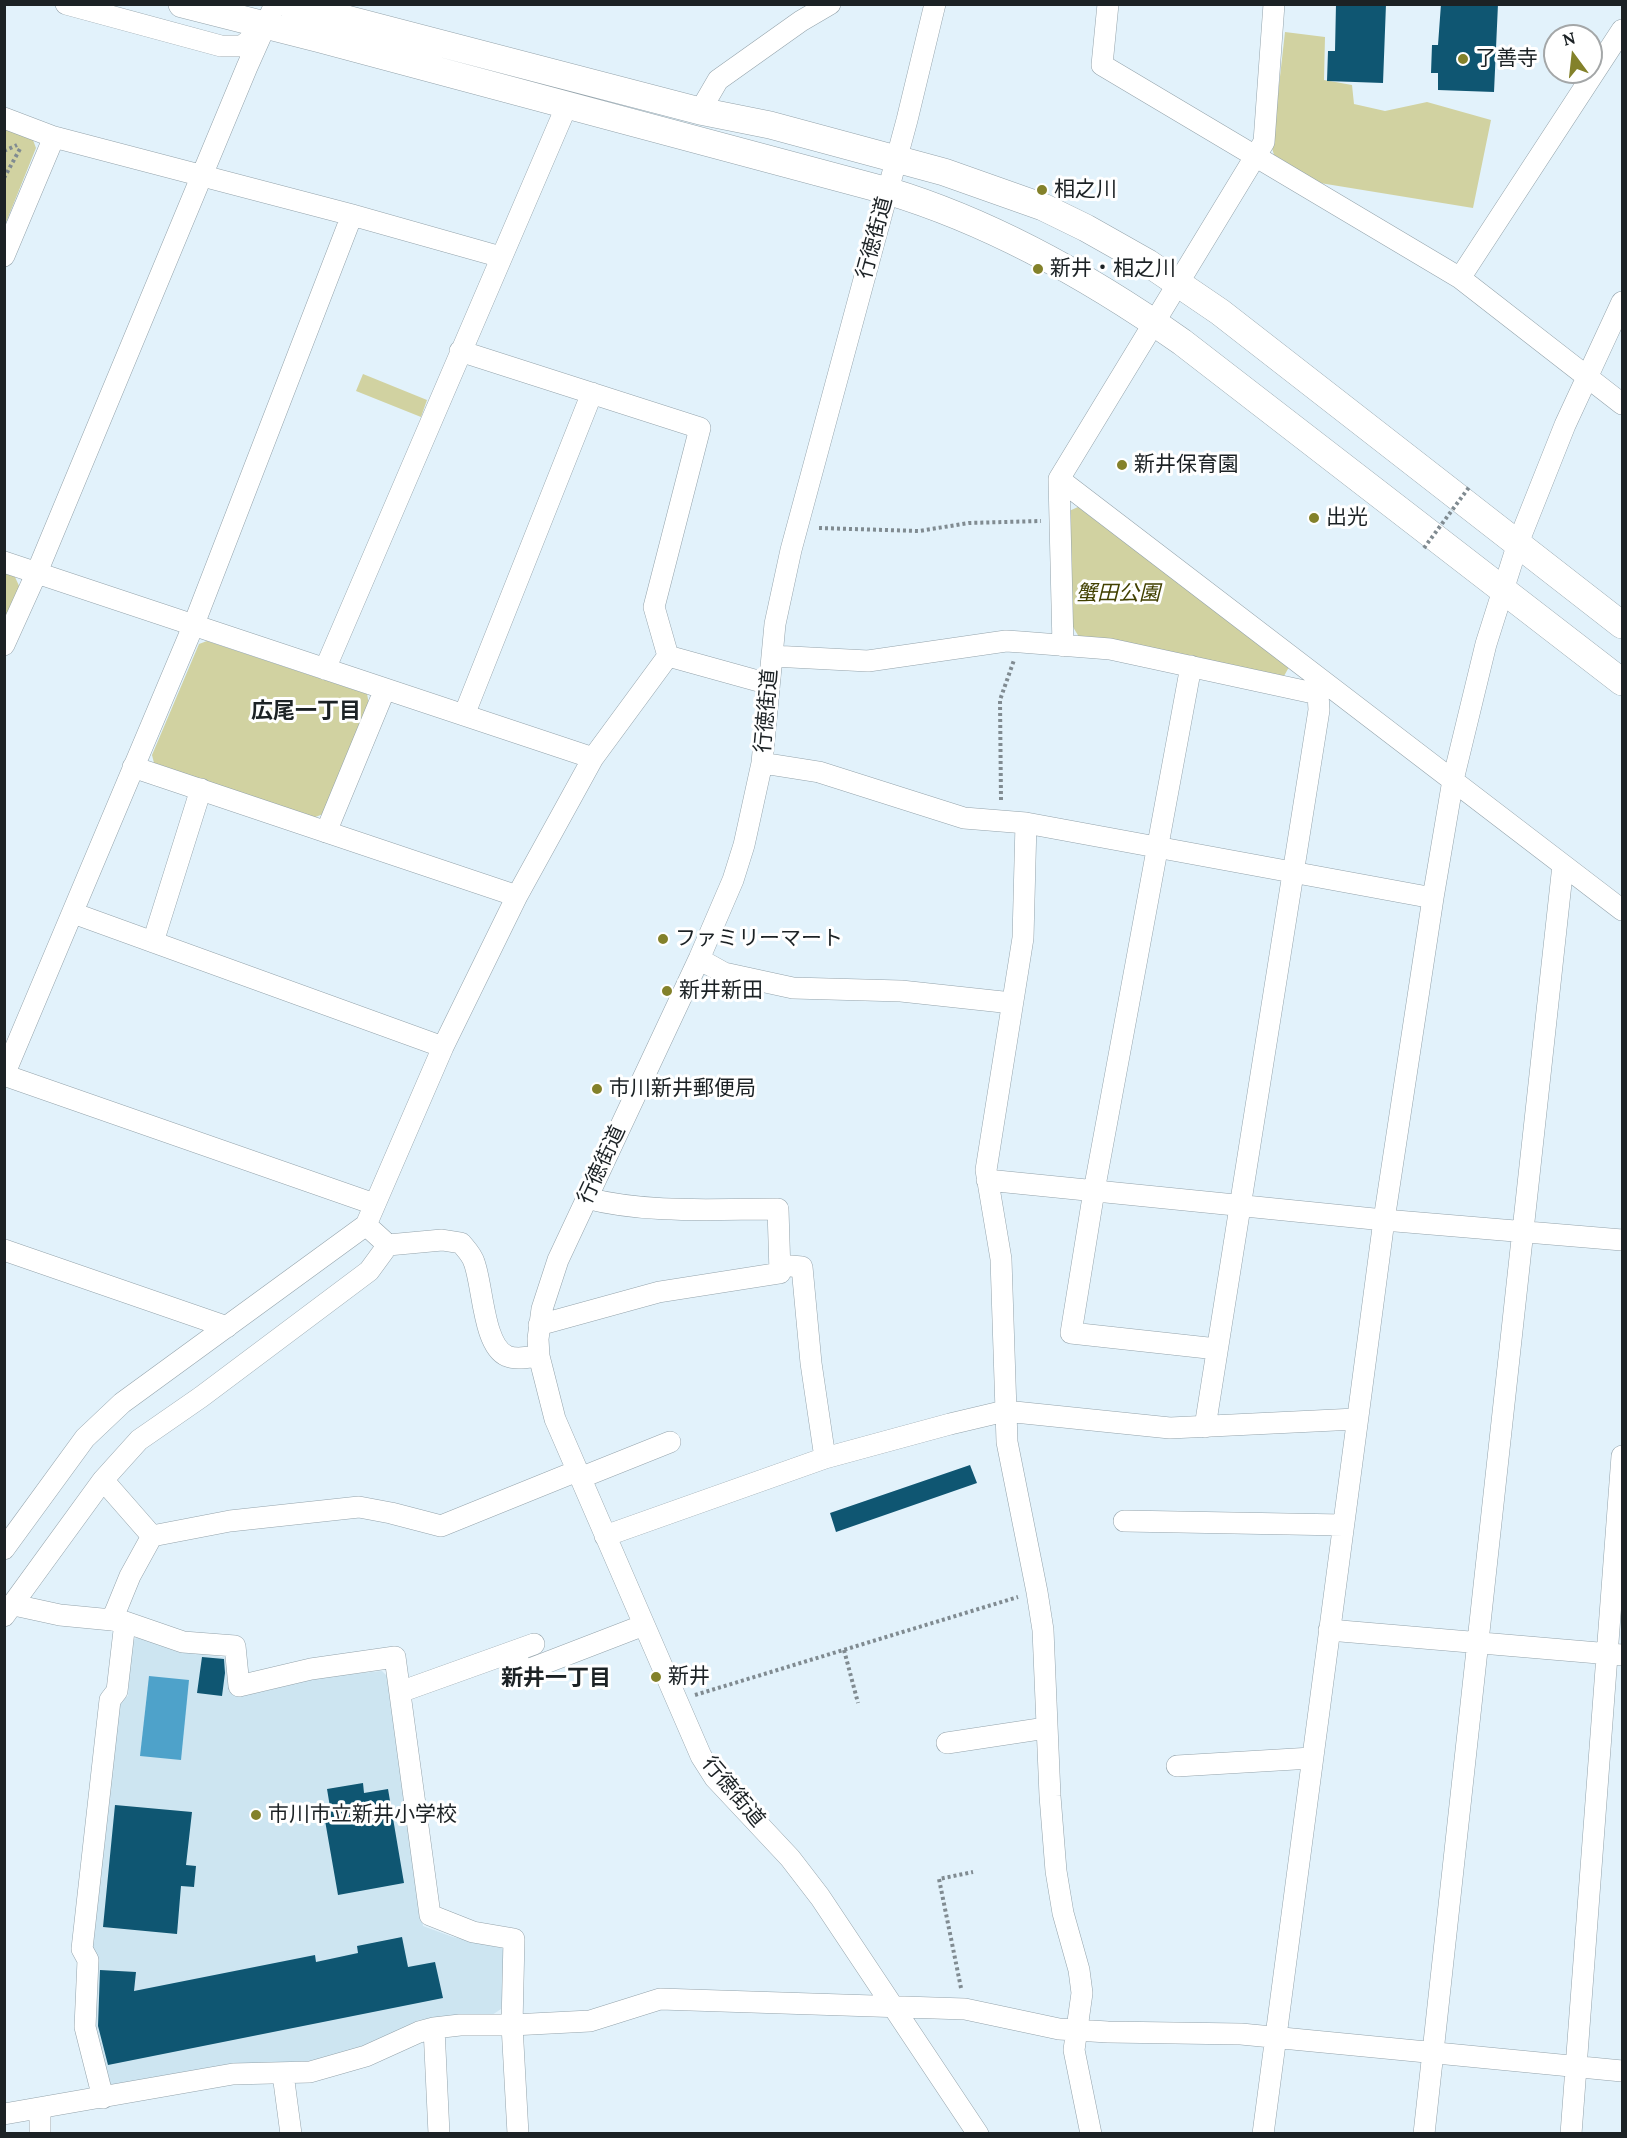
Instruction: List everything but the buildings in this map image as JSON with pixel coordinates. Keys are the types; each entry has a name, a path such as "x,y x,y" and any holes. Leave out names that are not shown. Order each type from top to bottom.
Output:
{"main road":[{"path":"182,4 270,16 567,105 888,191 930,203 1011,240 1078,274 1153,321 1623,682"},
{"path":"289,4 700,111 770,125 944,172 1043,207 1086,228 1178,282 1220,312 1623,625"}],"street":[{"path":"66,4 221,46 242,46 270,16"},
{"name":"行徳街道","path":"935,4 888,191 797,528 776,624 762,763 752,815 733,880 699,959 558,1260 547,1290 539,1325 539,1356 555,1419 697,1747 715,1778 774,1840 805,1877 978,2133"},
{"path":"1108,4 1102,65 1460,278 1623,404"},
{"path":"1064,645 1059,479 1153,321 1264,142 1274,4"},
{"path":"700,111 718,80 818,7"},
{"path":"7,634 37,572 270,16"},
{"path":"1460,278 1623,30"},
{"path":"325,669 567,105"},
{"path":"4,118 54,137 352,215 501,257"},
{"path":"4,256 54,137"},
{"path":"352,215 194,624 4,1075 374,1204"},
{"path":"1263,2133 1356,1419 1384,1220 1453,780 1474,690 1518,543 1586,376 1623,302"},
{"path":"460,351 700,428 654,607 668,656"},
{"path":"464,715 592,393"},
{"path":"1059,479 1322,689 1453,780 1623,910"},
{"path":"4,562 593,758"},
{"path":"772,656 868,661 1006,641 1110,649 1322,689"},
{"path":"668,656 769,684"},
{"path":"4,1549 85,1438 122,1403 366,1225 443,1047 517,896 593,758 668,656"},
{"path":"1191,666 1094,1191 1071,1333 1217,1349"},
{"path":"326,832 385,689"},
{"path":"1205,1427 1322,689"},
{"path":"762,763 819,772 964,819 1026,823 1433,898"},
{"path":"133,767 517,896"},
{"path":"153,942 201,789"},
{"path":"1026,823 1023,938 986,1170 1002,1268 1007,1442 1037,1592 1042,1630 1056,1871 1063,1913 1080,1970 1082,1994 1074,2050 1091,2133"},
{"path":"1424,2133 1563,865"},
{"path":"73,914 443,1047"},
{"path":"699,959 724,973 793,988 901,991 1012,1003"},
{"path":"987,1180 1384,1220 1623,1240"},
{"path":"539,1325 659,1292 780,1273 778,1209 648,1209 612,1205 586,1198"},
{"path":"366,1225 388,1245 442,1240 461,1243 474,1260 490,1332 496,1347 504,1355 512,1358 539,1356"},
{"path":"9,1610 103,1480 138,1440 210,1390 369,1271 388,1245"},
{"path":"4,1250 227,1327"},
{"path":"780,1265 802,1267 811,1363 825,1458"},
{"path":"605,1536 825,1458 1005,1411 1170,1428 1356,1419"},
{"path":"152,1536 230,1521 359,1507 441,1526 670,1442"},
{"path":"1571,2133 1615,1655 1623,1456"},
{"path":"103,1480 152,1536"},
{"path":"1124,1522 1342,1525"},
{"path":"103,2098 85,2027 88,1960 82,1949 110,1700 117,1691 118,1621 130,1576 152,1536"},
{"path":"9,1610 118,1621 183,1642 235,1646 239,1686 311,1669 395,1657 430,1915 473,1932 514,1939 512,2025 518,2133"},
{"path":"400,1692 524,1647 522,1672 644,1625"},
{"path":"1329,1630 1615,1655"},
{"path":"947,1743 1046,1728"},
{"path":"1177,1766 1312,1758"},
{"path":"4,2114 233,2074 283,2074 329,2068 366,2056 419,2032 434,2028 460,2025 590,2021 660,1999 965,2009 1076,2031 1241,2034 1623,2071"},
{"path":"434,2028 439,2133"},
{"path":"283,2074 291,2133"},
{"path":"40,2109 40,2133"}],"path":[{"path":"4,178 24,141"},
{"path":"1424,548 1470,486"},
{"path":"797,528 919,531 969,523 1060,520"},
{"path":"1002,821 1000,700 1021,642"},
{"path":"677,1701 1037,1592"},
{"path":"844,1650 858,1703"},
{"path":"965,2009 939,1879 973,1872"}],"shaded area":[{"name":"市川市立新井小学校","path":"140,1637 185,1651 228,1658 233,1694 242,1695 308,1678 382,1671 388,1677 423,1926 453,1937 502,1948 506,1955 501,2009 492,2015 458,2015 419,2020 376,2042 340,2055 308,2061 229,2065 114,2087 104,2082 91,2027 90,1945 117,1703 128,1696 131,1640"}],"green space":[{"path":"1285,32 1325,37 1324,80 1352,85 1354,104 1385,111 1427,102 1491,120 1473,208 1320,183 1274,155 1272,148"},
{"path":"5,128 33,140 36,148 5,225"},
{"path":"363,374 427,400 421,417 356,391"},
{"name":"蟹田公園","path":"1078,507 1289,667 1284,676 1111,639 1079,637 1073,627 1069,511"},
{"path":"5,573 15,577 20,588 5,625"},
{"path":"207,641 367,694 369,704 323,814 313,818 154,763 152,755 199,644"}],"water":[{"path":"149,1676 189,1680 181,1760 140,1756"}],"place":[{"name":"了善寺","path":"1463,59"},
{"name":"相之川","path":"1042,190"},
{"name":"新井・相之川","path":"1038,269"},
{"name":"新井保育園","path":"1122,465"},
{"name":"出光","path":"1314,518"},
{"name":"ファミリーマート","path":"663,939"},
{"name":"新井新田","path":"667,991"},
{"name":"市川新井郵便局","path":"597,1089"},
{"name":"新井","path":"656,1677"},
{"name":"市川市立新井小学校","path":"256,1815"}],"district":[{"name":"広尾一丁目","path":"306,712"},
{"name":"新井一丁目","path":"556,1679"}]}
